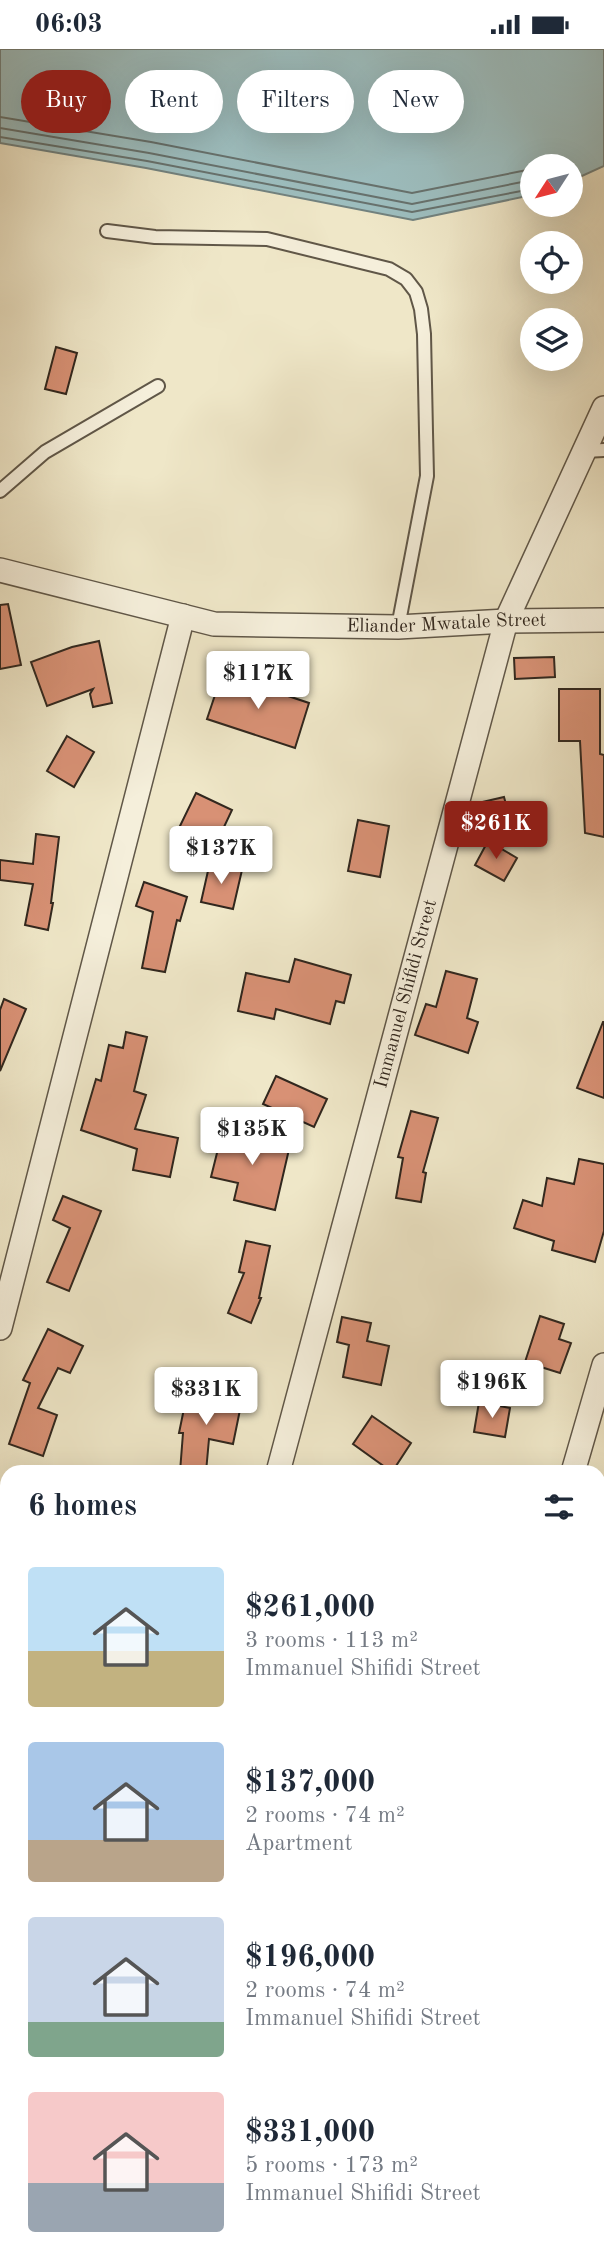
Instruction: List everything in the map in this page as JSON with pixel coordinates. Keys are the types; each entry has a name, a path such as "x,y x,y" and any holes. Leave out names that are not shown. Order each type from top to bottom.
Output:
{"street":[{"name":"Immanuel Shifidi Street","path":"280,1465 506,621 594,451 604,408"},
{"name":"Eliander Mwatale Street","path":"0,571 214,624 398,627 506,621 604,620"},
{"path":"0,1328 183,616"},
{"path":"575,1465 604,1365"}],"lane":[{"path":"107,230 156,237 267,239 389,269 405,279 416,292 424,334 427,476 398,627"},
{"path":"0,491 46,452 158,386"}],"water":[{"path":"0,49 604,49 604,166 583,176 583,154 520,154 520,198 413,220 146,168 0,143"}],"building":[{"path":"56,347 77,353 66,394 45,389"},
{"path":"8,604 21,665 0,669 0,605"},
{"path":"99,641 112,703 93,707 90,694 93,689 47,706 31,662 72,647"},
{"path":"554,657 555,677 515,679 514,658"},
{"path":"222,674 309,703 295,748 207,719"},
{"path":"559,689 600,689 600,754 604,755 604,837 585,833 580,741 559,741"},
{"path":"67,736 94,752 74,787 47,771"},
{"path":"196,793 232,810 216,844 179,828"},
{"path":"504,797 511,823 485,829 478,803"},
{"path":"358,820 389,826 380,877 348,871"},
{"path":"36,834 59,837 48,930 25,925 33,884 0,880 0,860 33,864"},
{"path":"488,841 517,858 504,881 475,865"},
{"path":"210,862 242,870 233,909 201,902"},
{"path":"144,882 187,897 180,921 177,920 165,972 142,968 153,912 136,906"},
{"path":"295,959 351,975 344,1003 336,1001 330,1024 276,1009 274,1019 238,1011 246,973 289,982"},
{"path":"446,971 477,979 467,1018 478,1022 468,1053 415,1035 426,1004 436,1007"},
{"path":"4,999 26,1009 0,1071 0,1010"},
{"path":"604,1022 604,1098 577,1088"},
{"path":"126,1032 147,1037 134,1091 146,1095 135,1129 178,1138 170,1177 133,1170 137,1149 81,1130 96,1079 101,1081 109,1045 123,1048"},
{"path":"276,1076 327,1099 314,1127 263,1104"},
{"path":"411,1111 438,1118 423,1172 426,1173 421,1202 396,1198 403,1158 398,1157"},
{"path":"223,1129 290,1145 275,1210 234,1200 238,1183 211,1177"},
{"path":"579,1159 604,1164 604,1231 595,1262 552,1250 554,1241 514,1228 523,1200 542,1206 547,1178 574,1184"},
{"path":"63,1196 101,1211 69,1291 47,1282 70,1228 53,1220"},
{"path":"246,1241 270,1246 261,1298 251,1323 228,1313 244,1273 239,1272"},
{"path":"540,1316 564,1324 559,1339 571,1343 560,1373 525,1362"},
{"path":"342,1317 371,1323 367,1341 389,1346 381,1385 343,1377 349,1345 337,1342"},
{"path":"48,1329 83,1346 70,1373 58,1368 38,1408 57,1415 43,1456 9,1444 30,1383 23,1380"},
{"path":"188,1389 242,1400 233,1444 209,1439 207,1465 181,1465 183,1433 179,1433"},
{"path":"479,1402 510,1408 505,1437 474,1432"},
{"path":"372,1416 411,1443 397,1465 382,1465 353,1444"}]}
